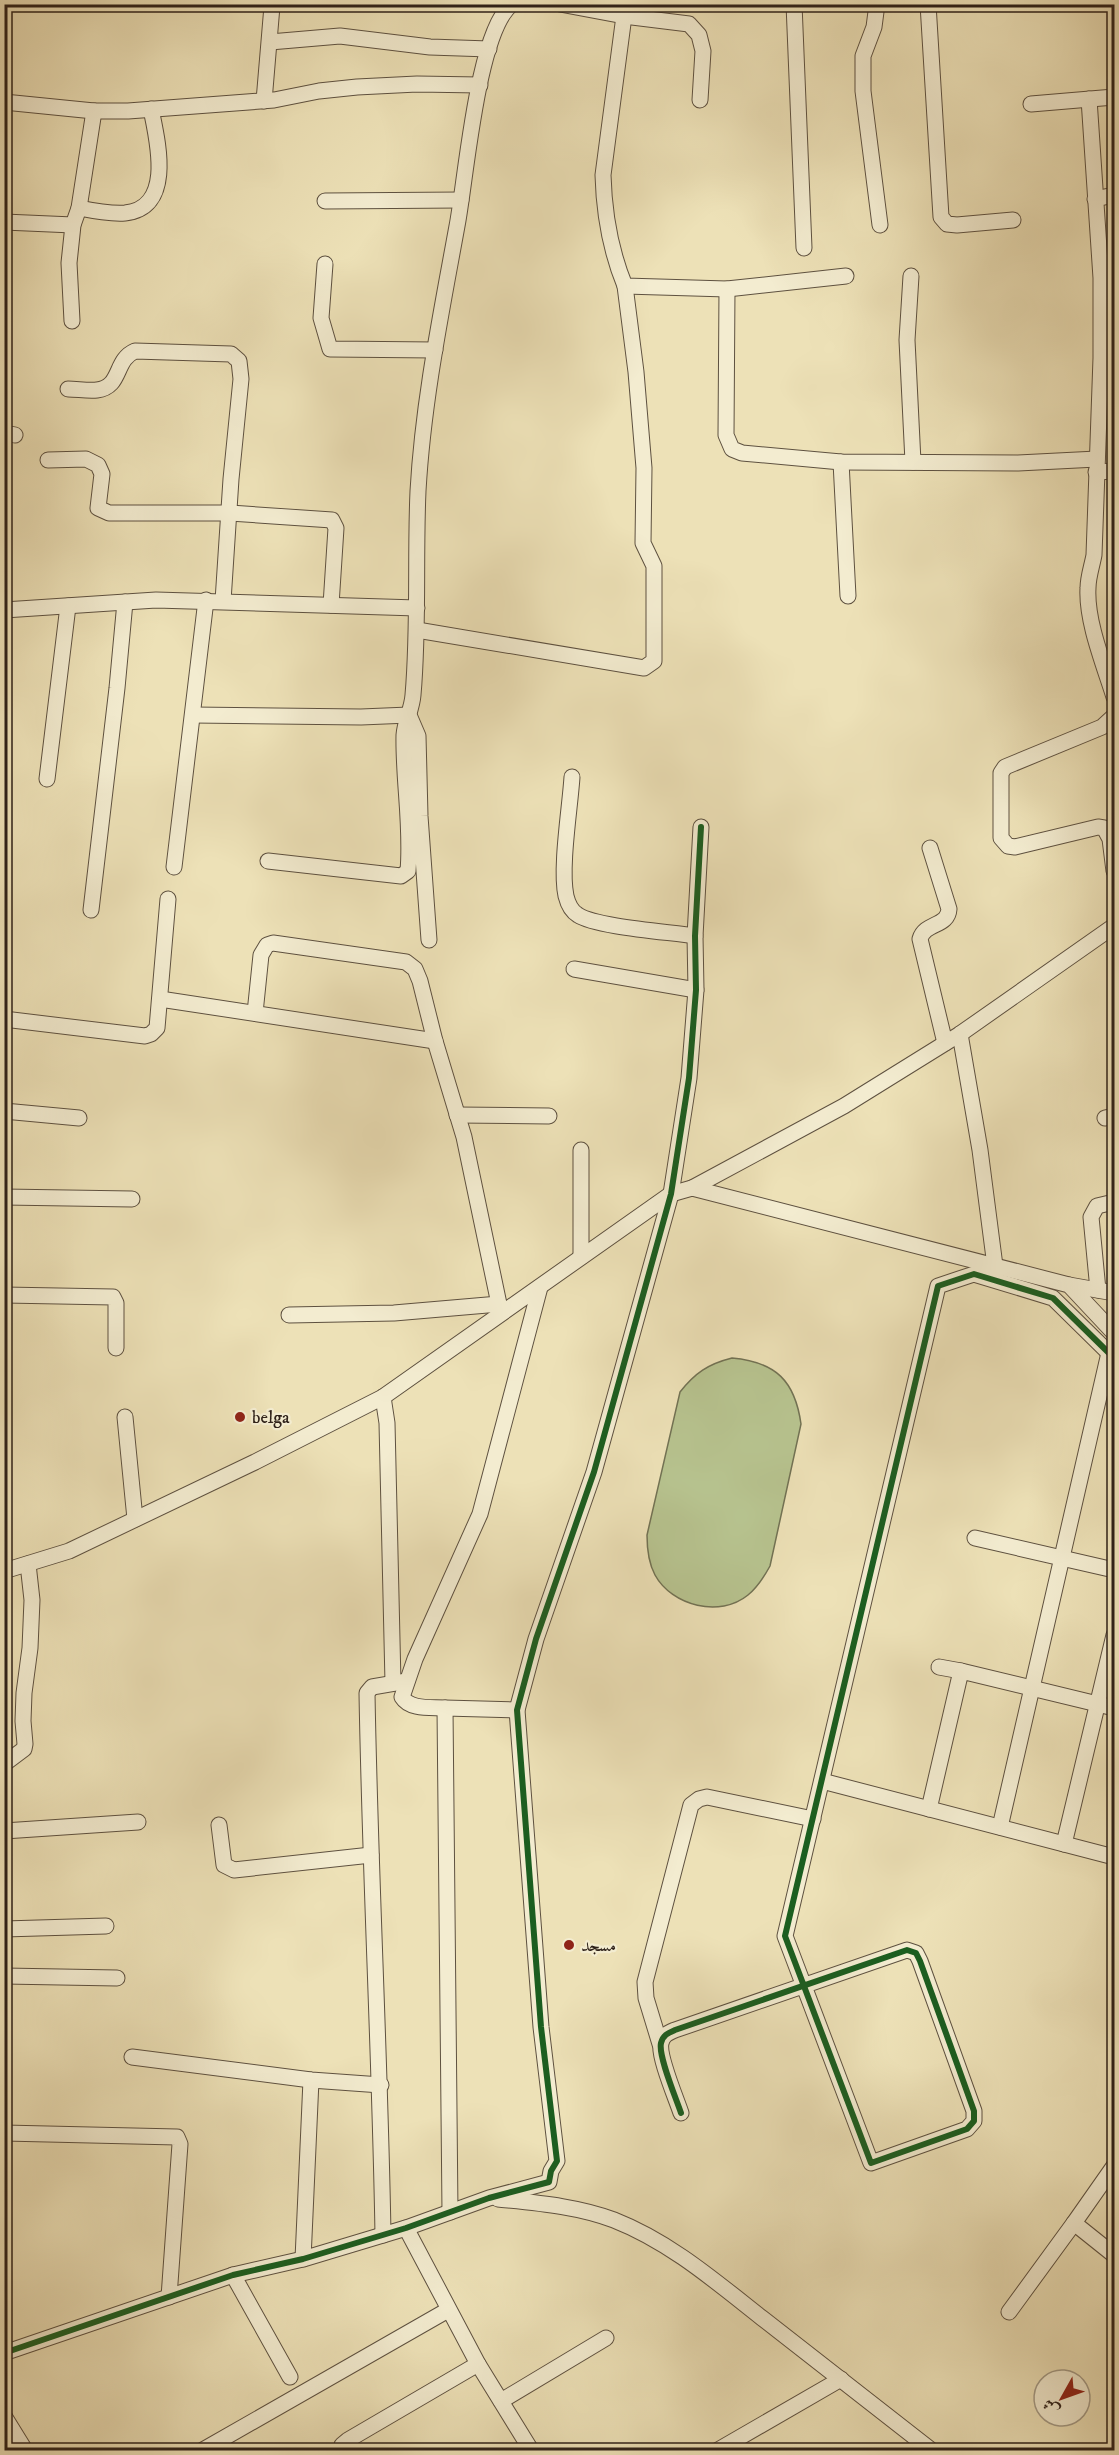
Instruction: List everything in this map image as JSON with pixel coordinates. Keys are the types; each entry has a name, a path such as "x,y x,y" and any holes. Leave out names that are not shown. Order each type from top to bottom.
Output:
{"street":[{"path":"268,861 401,876 408,871 410,844 404,735 413,698 417,630 418,489 428,398 480,85 500,17 512,4"},
{"path":"560,4 626,10 689,24 699,35 703,51 699,100"},
{"path":"794,4 804,248"},
{"path":"877,4 874,27 863,56 863,91 880,225"},
{"path":"928,4 941,217 947,224 957,225 1013,219"},
{"path":"264,101 272,6"},
{"path":"417,630 644,668 654,661 654,566 644,543 644,468 636,372 625,286 618,267 603,196 603,175 626,10"},
{"path":"270,42 340,36 430,47 489,49"},
{"path":"4,102 94,111 151,109 264,101 357,87 417,84 480,85"},
{"path":"1030,104 1114,97"},
{"path":"1089,99 1108,358 1096,465 1095,555 1088,586 1088,603 1092,626 1114,697"},
{"path":"79,208 126,213 139,209 149,199 159,181 160,158 151,109"},
{"path":"72,321 69,263 73,225 79,208 94,111"},
{"path":"1095,199 1114,195"},
{"path":"325,201 461,200"},
{"path":"4,222 73,225"},
{"path":"326,264 321,318 330,349 435,350"},
{"path":"625,286 727,289 846,276"},
{"path":"912,276 907,340 913,462"},
{"path":"727,289 726,435 732,449 742,453 841,462 1096,465 1114,471"},
{"path":"68,389 97,390 110,387 116,380 124,358 135,351 231,354 236,357 241,366 241,379 231,479 223,600"},
{"path":"48,460 86,459 98,465 102,474 98,505 102,512 230,513 328,518 335,522 331,605"},
{"path":"841,462 848,596"},
{"path":"4,609 206,600 417,608"},
{"path":"174,867 206,600"},
{"path":"91,910 125,602"},
{"path":"47,779 68,606"},
{"path":"193,715 361,717 409,715"},
{"path":"409,715 417,736 429,940"},
{"path":"1114,716 1102,727 1005,767 1002,773 1001,838 1008,846 1015,847 1098,827 1104,828 1110,839 1114,872"},
{"path":"572,777 566,859 566,894 569,906 580,917 596,922 695,936"},
{"path":"4,2353 232,2275 303,2259 406,2228 489,2198 549,2182 551,2171 557,2161 540,2016 517,1710 536,1639 594,1472 671,1194 689,1078 696,990 695,936 701,827"},
{"path":"930,848 949,909 944,921 921,933 920,939 945,1043"},
{"path":"4,1032 10,1020 145,1036 151,1034 157,1028 168,899"},
{"path":"4,1571 69,1551 255,1462 383,1397 501,1307 540,1287 671,1194 693,1188 844,1106 960,1034 1114,926"},
{"path":"255,1013 261,955 267,945 273,943 406,962 415,969 464,1137 501,1307"},
{"path":"574,969 696,990"},
{"path":"160,999 435,1041"},
{"path":"960,1034 980,1150 995,1266"},
{"path":"4,1111 79,1118"},
{"path":"457,1115 549,1116"},
{"path":"581,1150 581,1257"},
{"path":"693,1188 1069,1286 1114,1293"},
{"path":"4,1197 132,1199"},
{"path":"1098,1290 1092,1217 1097,1206 1114,1202"},
{"path":"660,2044 666,2034 675,2030 803,1987 907,1950 916,1953 974,2111 974,2121 967,2129 871,2163 803,1987 785,1936 938,1286 974,1274 1053,1298 1112,1356 1062,1558 1000,1827"},
{"path":"1069,1286 1114,1333"},
{"path":"383,2235 381,2085 371,1855 368,1693 372,1686 400,1682 415,1659 480,1514 540,1287"},
{"path":"4,1295 113,1297 116,1303 116,1348"},
{"path":"289,1315 394,1313 501,1307"},
{"path":"383,1397 387,1423 402,1697 408,1704 445,1708 517,1710"},
{"path":"125,1417 135,1519"},
{"path":"975,1538 1114,1570"},
{"path":"4,1764 24,1749 25,1744 24,1693 30,1648 32,1600 28,1564"},
{"path":"1064,1844 1114,1635"},
{"path":"939,1667 1114,1708"},
{"path":"929,1809 961,1671"},
{"path":"445,1708 450,2212"},
{"path":"822,1781 1114,1857"},
{"path":"681,2113 646,1998 645,1982 691,1805 707,1797 813,1819"},
{"path":"4,1831 138,1822"},
{"path":"219,1825 224,1865 234,1870 371,1855"},
{"path":"4,1929 106,1926"},
{"path":"4,1976 117,1978"},
{"path":"132,2057 312,2080 381,2085"},
{"path":"303,2259 312,2080"},
{"path":"4,2133 177,2137 180,2144 169,2297"},
{"path":"1009,2312 1114,2166"},
{"path":"489,2198 561,2206 614,2220 651,2236 709,2276 931,2451"},
{"path":"1074,2223 1114,2255"},
{"path":"406,2228 478,2364 531,2451"},
{"path":"232,2275 290,2377"},
{"path":"202,2451 448,2310"},
{"path":"501,2401 606,2338"},
{"path":"341,2451 342,2445 348,2440 478,2364"},
{"path":"718,2451 841,2379"},
{"path":"4,2416 25,2451"}],"green space":[{"path":"732,1358 760,1364 781,1376 794,1396 801,1424 770,1566 755,1589 748,1595 737,1602 711,1607 685,1601 663,1586 651,1565 647,1535 680,1392 703,1370"}],"cycle path":[{"path":"4,2353 233,2275 303,2259 406,2228 489,2198 549,2182 551,2171 557,2161 541,2027 517,1710 536,1639 594,1472 671,1194 689,1078 696,990 695,936 701,827"},
{"path":"681,2113 662,2057 661,2043 666,2035 675,2030 907,1950 916,1953 920,1961 974,2111 974,2121 967,2129 871,2163 785,1936 938,1286 974,1274 1053,1298 1114,1358"}],"place":[{"name":"belga","path":"240,1417"},
{"name":"مسجد","path":"569,1945"}]}
